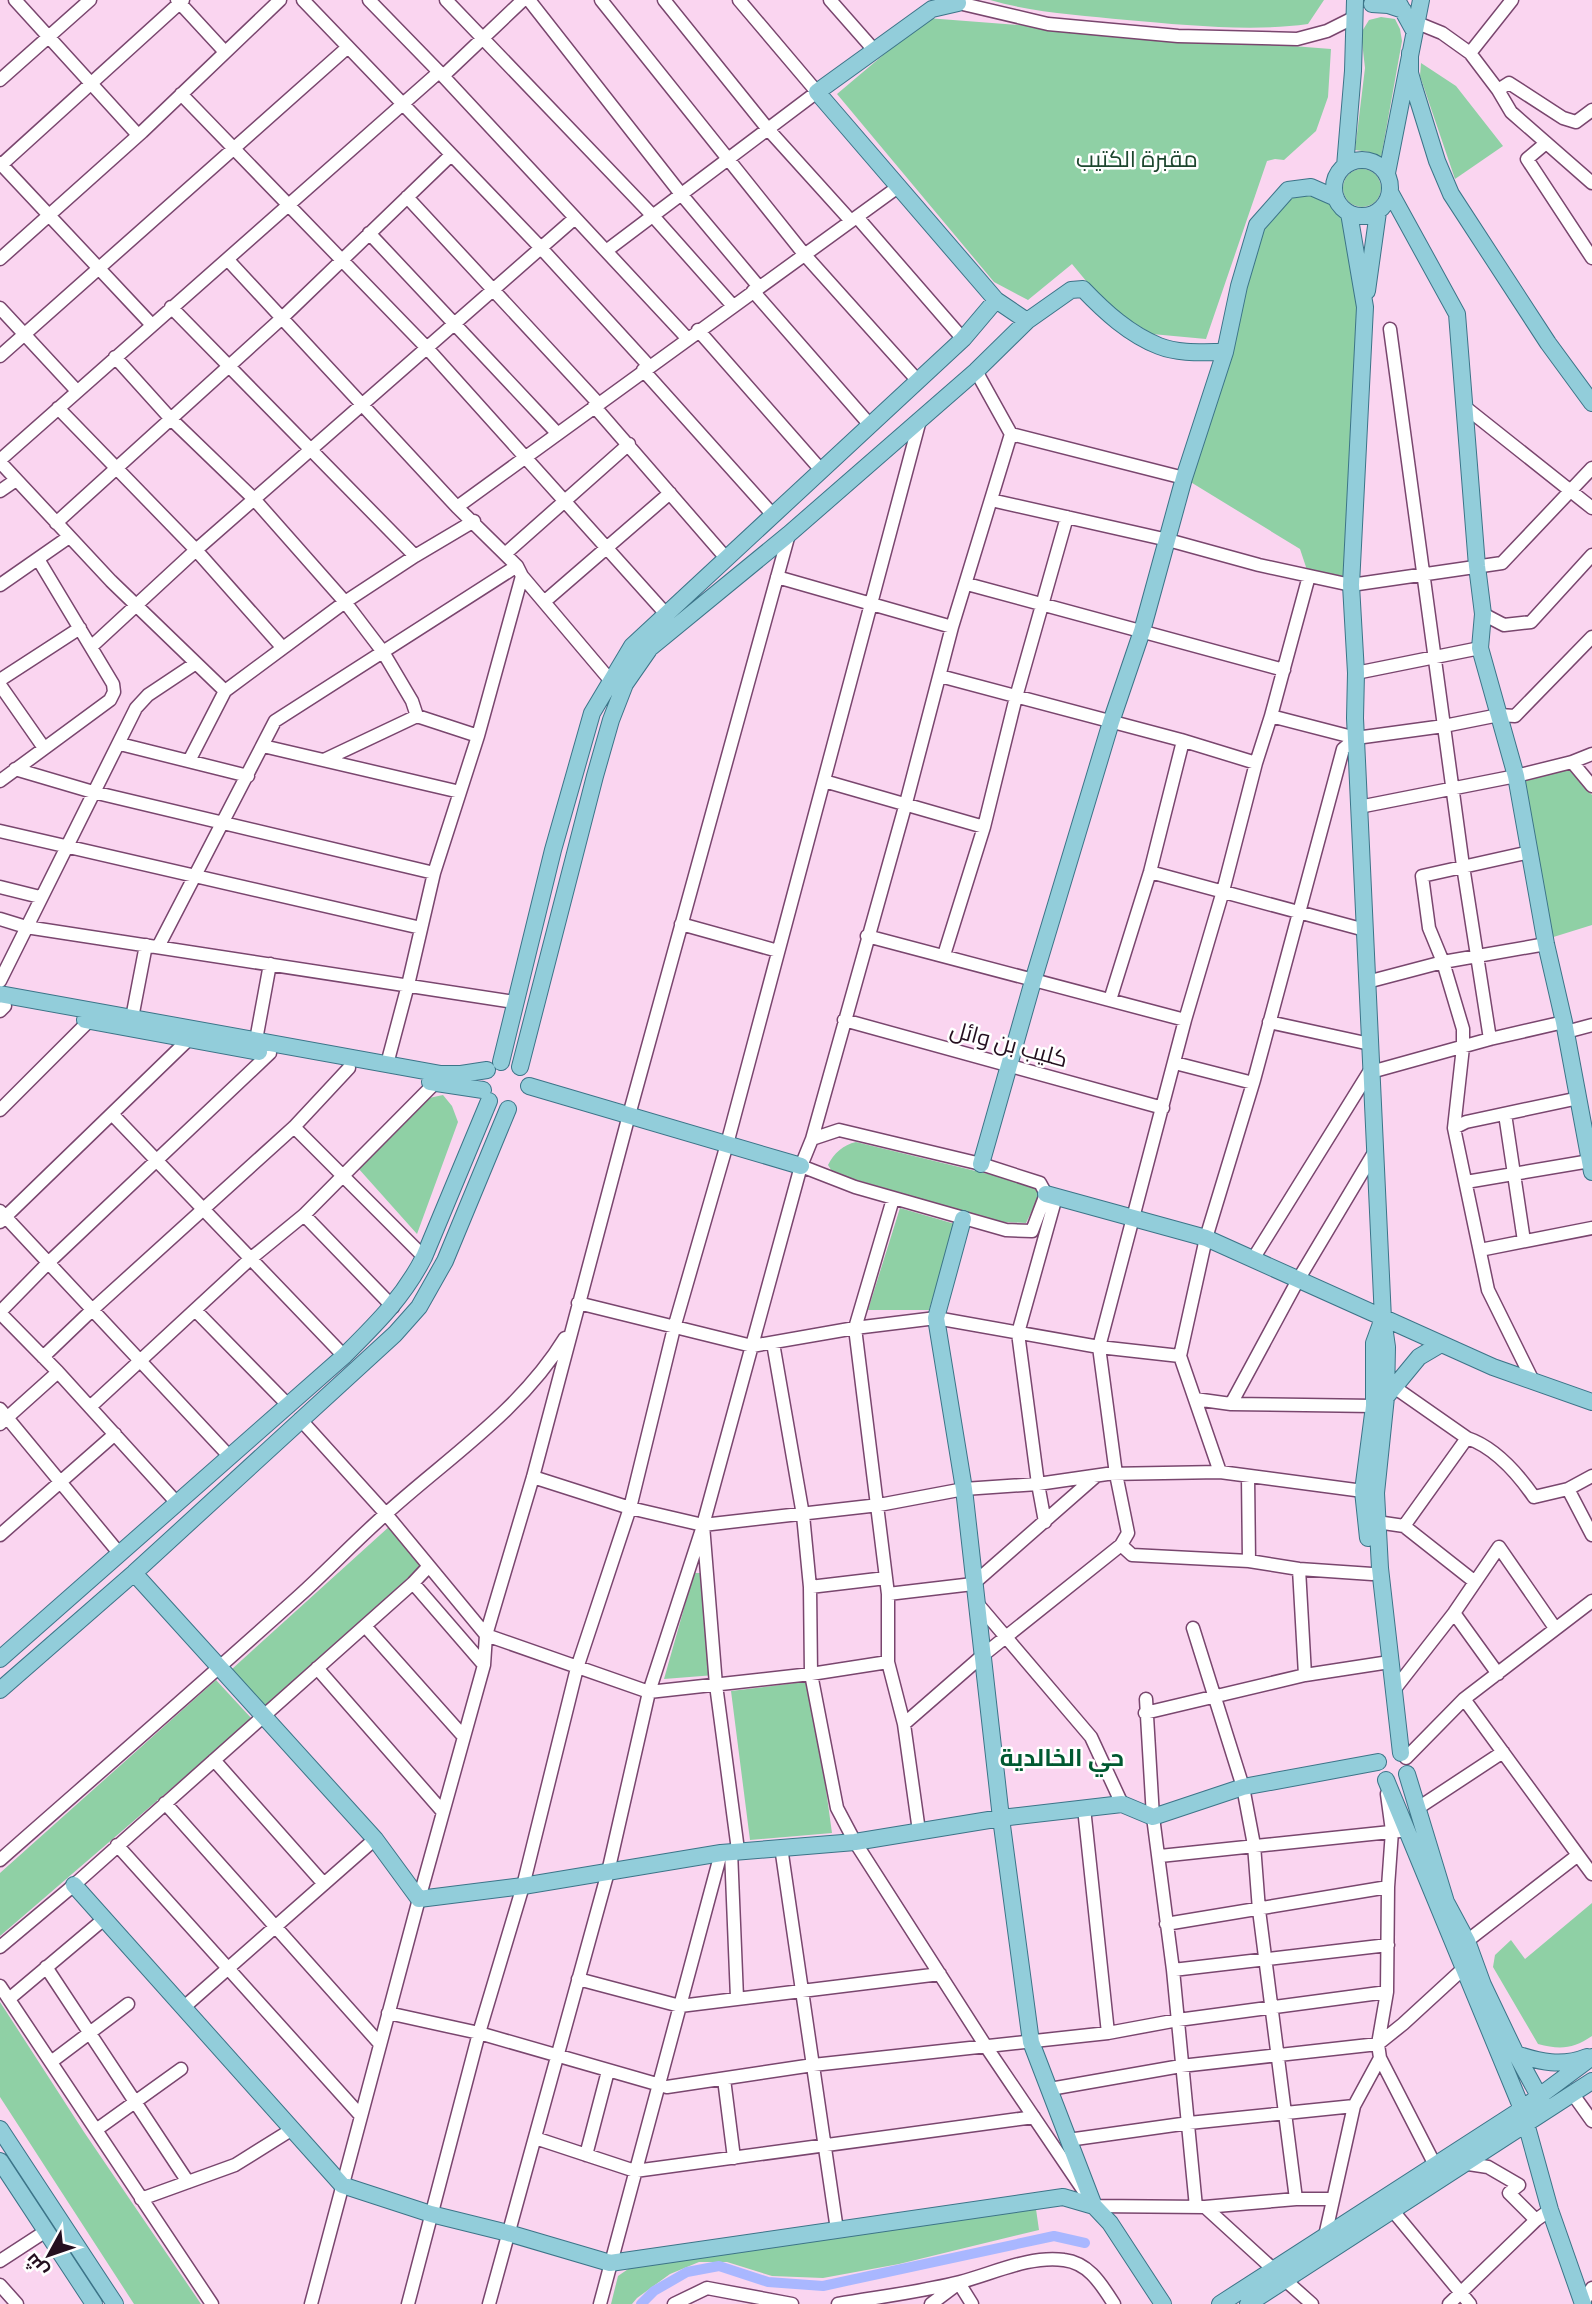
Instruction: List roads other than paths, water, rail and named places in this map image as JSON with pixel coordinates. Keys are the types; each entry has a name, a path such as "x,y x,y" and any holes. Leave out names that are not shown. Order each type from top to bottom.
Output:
{"main road":[{"path":"1336,198 1335,180 1345,166 1353,71 1355,0"},
{"path":"1421,0 1387,173 1390,192 1457,314 1483,614 1480,648 1516,776 1546,944 1589,1136 1591,1166"},
{"path":"952,1 932,9 817,92 996,300 1027,321"},
{"path":"1355,17 1374,2 1400,5 1414,26"},
{"path":"1410,53 1410,73 1414,87 1437,161 1451,194 1548,343 1592,403"},
{"path":"1345,166 1363,159 1372,161 1387,173"},
{"path":"981,1164 1111,722 1142,631 1184,478 1225,352 1256,225 1288,190 1311,187 1336,198 1349,213 1365,307"},
{"path":"1385,1780 1398,1782 1402,1759 1377,1522 1376,1493 1387,1347 1383,1319 1371,1070 1351,585 1365,307 1378,212 1388,200 1390,192"},
{"path":"1349,213 1364,216 1378,212"},
{"path":"520,1067 611,720 625,684 650,649 789,534 976,371 1027,321 1071,290 1083,289 1112,318 1160,346 1196,352 1225,352"},
{"path":"0,1659 289,1406 393,1307 413,1279 424,1257 486,1096 484,1076 494,1066 514,1002 592,713 610,680 632,646 963,339 996,300"},
{"path":"0,1690 134,1573 395,1334 419,1307 445,1261 521,1099 525,1072 514,1063 461,1074 441,1074 132,1018 1,1004"},
{"path":"1,1004 435,1083 486,1096 494,1106 521,1099 629,1115 801,1166"},
{"path":"1051,1195 1206,1238 1493,1367 1592,1402"},
{"path":"963,1219 936,1318 964,1489 1001,1818 1031,2042 1094,2206 1110,2223 1163,2304"},
{"path":"1441,1344 1419,1357 1385,1397 1363,1491 1383,1663 1402,1759 1446,1902 1467,1941 1483,1985 1516,2054 1543,2104"},
{"path":"134,1573 375,1839 419,1899 523,1886 730,1851 855,1842 1001,1818 1084,1808 1122,1804 1153,1817 1243,1787 1378,1762 1384,1755 1402,1759"},
{"path":"1378,1762 1379,1773 1385,1780 1400,1831 1464,1968 1524,2117 1550,2210 1583,2304"},
{"path":"74,1885 342,2185 431,2214 610,2263 1063,2197 1094,2206"},
{"path":"1516,2054 1557,2064 1592,2056"},
{"path":"1220,2304 1279,2275 1393,2211 1543,2104 1592,2056"},
{"path":"1543,2104 1572,2093 1592,2081"},
{"path":"1248,2304 1325,2235 1435,2165 1524,2117"},
{"path":"0,2129 115,2304"},
{"path":"0,2161 94,2304"}],"street":[{"path":"15,0 138,135"},
{"path":"0,80 90,0"},
{"path":"0,260 138,135 279,0"},
{"path":"303,0 541,248 773,515"},
{"path":"369,0 687,338"},
{"path":"446,0 653,216 733,306"},
{"path":"225,691 135,605 0,461 402,103 441,74 523,0"},
{"path":"529,0 756,289 870,425"},
{"path":"601,0 804,254 918,380"},
{"path":"664,0 767,128 963,339"},
{"path":"606,251 817,92 739,0"},
{"path":"830,0 874,50"},
{"path":"1470,53 1512,0"},
{"path":"152,325 1,165 180,1 225,52"},
{"path":"952,1 1048,24 1178,36 1297,38 1327,31 1355,17"},
{"path":"1414,26 1442,33 1470,53 1511,112 1592,183"},
{"path":"0,356 348,47"},
{"path":"1498,90 1509,83 1563,118 1576,122 1592,110"},
{"path":"181,94 426,348 666,614"},
{"path":"1546,143 1527,159 1592,258"},
{"path":"56,523 282,318 451,155"},
{"path":"457,507 898,187"},
{"path":"407,197 494,289 726,558"},
{"path":"91,647 196,550 575,218"},
{"path":"369,233 557,433"},
{"path":"228,260 457,507 505,554 610,680"},
{"path":"172,307 415,556"},
{"path":"0,308 77,391"},
{"path":"698,330 821,470"},
{"path":"1390,330 1463,866 1490,1039"},
{"path":"115,358 170,418 254,499 345,602 383,652 412,701 417,716"},
{"path":"489,2304 608,1872 649,1692 703,1525 801,1166 812,1139 906,803 952,627 1011,434 976,371"},
{"path":"1465,407 1592,508"},
{"path":"58,408 114,469 196,550 282,647"},
{"path":"408,2304 479,2033 523,1886 577,1668 630,1508 674,1328 727,1144 919,420"},
{"path":"1011,434 1184,478"},
{"path":"505,554 629,444"},
{"path":"991,500 1351,585 1502,563 1592,468"},
{"path":"0,491 16,480"},
{"path":"544,602 670,492"},
{"path":"944,955 984,827 1016,697 1067,517"},
{"path":"189,761 225,691 345,602 474,521"},
{"path":"311,2304 484,1665 486,1635 533,1477 629,1115 789,534"},
{"path":"0,585 69,537"},
{"path":"1483,614 1503,625 1531,622 1592,555"},
{"path":"0,780 110,700 114,692 113,684 38,559"},
{"path":"132,1018 152,946 195,876 275,721 383,652 519,571"},
{"path":"387,1064 433,873 478,736 519,571"},
{"path":"904,1724 982,1656 1121,1545 1128,1533 1116,1474 1099,1347 1185,1020 1309,576"},
{"path":"777,578 952,627"},
{"path":"967,584 1283,670"},
{"path":"44,748 0,683 80,628"},
{"path":"1271,716 1356,738 1444,726 1499,715 1515,716 1592,637"},
{"path":"1356,673 1480,648"},
{"path":"0,981 93,792 142,701 196,663"},
{"path":"940,676 1256,763"},
{"path":"324,760 417,716 478,736"},
{"path":"1220,1472 1180,1356 1206,1238 1252,1083 1343,749 1356,738"},
{"path":"1110,1000 1150,872 1183,741"},
{"path":"120,744 248,776"},
{"path":"262,746 460,792"},
{"path":"1359,807 1516,776 1572,762 1592,754"},
{"path":"1572,762 1592,786"},
{"path":"15,769 93,792 433,873"},
{"path":"824,781 984,827"},
{"path":"0,831 421,928"},
{"path":"1530,852 1422,876 1429,928 1443,962 1463,1029 1454,1128 1488,1290 1533,1381"},
{"path":"1150,872 1365,930"},
{"path":"0,887 40,897"},
{"path":"0,919 26,927 514,1002"},
{"path":"681,925 778,951"},
{"path":"867,936 1185,1020"},
{"path":"1367,982 1443,962 1546,944"},
{"path":"256,1040 270,964"},
{"name":"كليب بن وائل","path":"844,1020 1163,1108"},
{"path":"0,1110 89,1021"},
{"path":"1269,1022 1370,1044"},
{"path":"1253,1259 1371,1070 1490,1039 1592,1025"},
{"path":"188,1040 2,1217 230,1457"},
{"path":"177,1503 0,1313 48,1263 270,1053"},
{"path":"1175,1063 1252,1083"},
{"path":"43,1357 294,1127 349,1068"},
{"path":"90,1407 249,1260 304,1215 435,1083"},
{"path":"1454,1128 1466,1122 1579,1098"},
{"path":"112,1114 249,1260 344,1356"},
{"path":"1505,1114 1524,1241"},
{"path":"294,1127 424,1257"},
{"path":"812,1139 839,1130 981,1164 1040,1183 1051,1195"},
{"path":"1231,1404 1298,1280 1375,1151"},
{"path":"801,1166 893,1199 1006,1230 1031,1230 1051,1195"},
{"path":"1465,1182 1591,1166"},
{"path":"1045,1522 1018,1333 1051,1195"},
{"path":"893,1199 855,1328 888,1594 888,1662 904,1724 919,1831"},
{"path":"304,1215 393,1307"},
{"path":"1480,1250 1592,1228"},
{"path":"578,1303 752,1346 855,1328 936,1318 1099,1347 1180,1356"},
{"path":"195,1310 289,1406"},
{"path":"0,1860 220,1667 386,1514 509,1408 547,1367 572,1326"},
{"path":"774,1343 803,1515 810,1587 811,1674 837,1808 855,1842 987,2048 1094,2206 1201,2207 1296,2199 1332,2199"},
{"path":"58,1373 2,1417 61,1482 119,1553"},
{"path":"1195,1399 1231,1404 1385,1397 1478,1442 1520,1477 1534,1497 1568,1489 1592,1476"},
{"path":"300,1419 386,1514 486,1635 649,1692 811,1674 888,1662"},
{"path":"0,1535 115,1434"},
{"path":"1404,1526 1467,1438"},
{"path":"533,1477 630,1508 703,1525 879,1505 964,1489 1038,1484 1116,1474 1220,1472 1363,1491"},
{"path":"888,1594 973,1584 1096,1476"},
{"path":"1248,1476 1249,1561"},
{"path":"1568,1489 1592,1535"},
{"path":"1377,1522 1404,1526 1475,1582"},
{"path":"703,1525 730,1851 737,1998"},
{"path":"1121,1545 1132,1555 1249,1561 1299,1569 1372,1574"},
{"path":"1394,1690 1454,1613 1499,1547 1555,1628"},
{"path":"0,1947 74,1885 429,1566"},
{"path":"1299,1569 1305,1675"},
{"path":"810,1587 886,1578"},
{"path":"413,1583 484,1665"},
{"path":"976,1601 1091,1737 1122,1804"},
{"path":"1402,1759 1464,1699 1592,1601"},
{"path":"1454,1613 1498,1674"},
{"path":"365,1626 464,1737"},
{"path":"1193,1628 1243,1787 1254,1845 1259,1910 1296,2199"},
{"path":"1312,2304 1201,2207 1181,2066 1173,1970 1153,1817 1145,1706 1383,1663"},
{"path":"317,1668 443,1812"},
{"path":"1464,1699 1592,1874"},
{"path":"1418,1808 1503,1752"},
{"path":"214,1760 324,1884"},
{"path":"165,1803 380,2044"},
{"path":"1084,1808 1108,2033"},
{"path":"1160,1856 1400,1831 1388,1887 1387,1992 1378,2044 1380,2058 1435,2165"},
{"path":"183,2008 375,1839"},
{"path":"117,1846 360,2116"},
{"path":"781,1847 837,2230"},
{"path":"600,2304 680,2006 730,1851"},
{"path":"1467,1941 1578,1855"},
{"path":"1166,1924 1388,1887"},
{"path":"9,1999 104,1919"},
{"path":"1173,1970 1388,1945"},
{"path":"46,1967 188,2182"},
{"path":"1050,2089 1181,2066 1378,2044 1464,1968"},
{"path":"578,1979 680,2006 940,1974"},
{"path":"0,1986 212,2304"},
{"path":"388,2013 479,2033 667,2087 813,2066 1108,2033 1272,2006 1387,1992"},
{"path":"51,2062 128,2004"},
{"path":"1325,2235 1354,2106 1380,2058"},
{"path":"96,2130 181,2069"},
{"path":"586,2155 608,2071"},
{"path":"723,2079 734,2158"},
{"path":"1572,2093 1592,2121"},
{"path":"1068,2140 1189,2123 1354,2106"},
{"path":"535,2138 635,2171 1034,2117"},
{"path":"141,2199 235,2165 292,2130"},
{"path":"1462,2163 1488,2167 1519,2185 1509,2193 1536,2220"},
{"path":"1449,2304 1536,2220 1550,2210"},
{"path":"1393,2211 1470,2304"},
{"path":"0,2261 46,2231"},
{"path":"838,2304 886,2300 1044,2260 1065,2260 1083,2266 1096,2277 1114,2304"},
{"path":"931,2304 959,2283"},
{"path":"959,2283 972,2304"},
{"path":"0,2285 17,2304"},
{"path":"674,2304 707,2288 792,2304"},
{"path":"1583,2304 1592,2288"}],"waterway":[{"path":"641,2304 654,2291 687,2272 719,2266 768,2282 823,2286 1054,2236 1085,2243"}],"district":[{"name":"حي الخالدية","path":"1062,1758"}],"park label":[{"name":"مقبرة الكتيب","path":"1137,159"}]}
